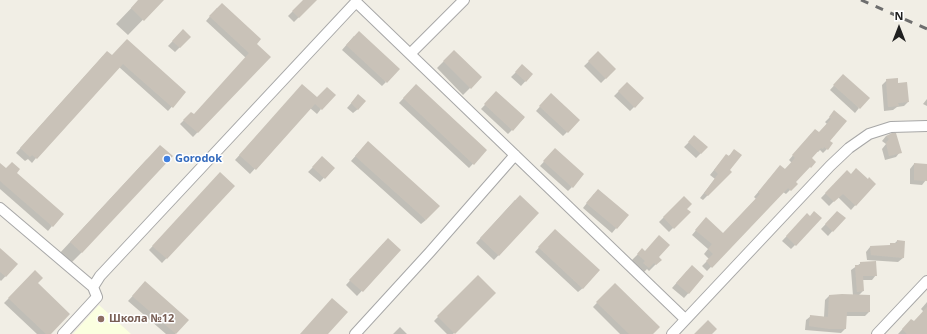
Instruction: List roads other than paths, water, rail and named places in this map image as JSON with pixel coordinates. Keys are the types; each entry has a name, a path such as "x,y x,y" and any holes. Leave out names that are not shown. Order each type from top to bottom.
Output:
{"street":[{"path":"410,54 464,0"},
{"path":"93,287 100,276 356,2 685,319"},
{"path":"672,334 830,166 849,148 869,134 892,127 927,126"},
{"path":"355,334 430,252 515,155"},
{"path":"0,208 93,287 97,297 63,334"},
{"path":"878,334 927,281"}],"railway":[{"path":"861,0 927,29"}],"place":[{"name":"Gorodok","path":"167,159"},
{"name":"Школа №12","path":"101,319"}]}
